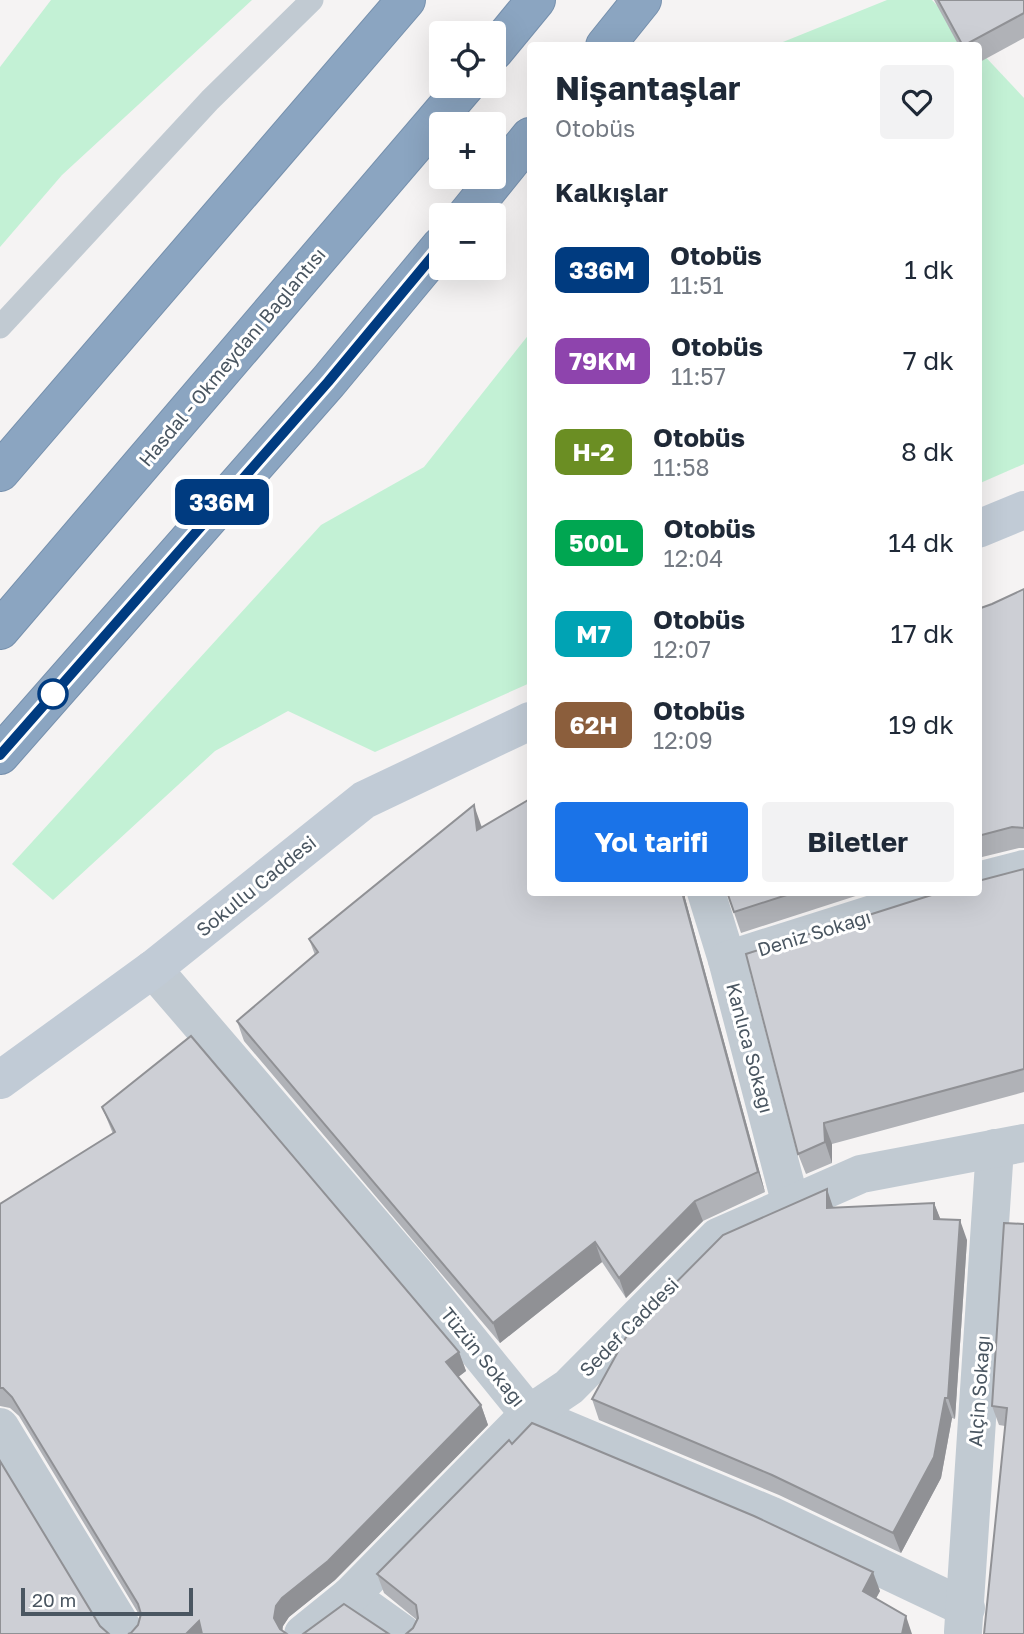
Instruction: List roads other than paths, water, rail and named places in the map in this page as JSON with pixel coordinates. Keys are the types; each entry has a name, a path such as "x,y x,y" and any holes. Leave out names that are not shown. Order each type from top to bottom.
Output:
{"highway":[{"path":"0,472 406,0"},
{"path":"506,37 537,0"},
{"path":"608,42 642,0"},
{"name":"Hasdal - Okmeydanı Bağlantısı","path":"0,630 455,98"},
{"path":"477,203 527,141"},
{"path":"0,755 328,382 429,260"}],"main road":[{"path":"982,527 1024,510"},
{"name":"Sokullu Caddesi","path":"0,1080 153,969 364,800 527,722"}],"street":[{"path":"982,880 1024,869"},
{"name":"Kanlıca Sokağı","path":"707,896 727,960 791,1205"},
{"name":"Deniz Sokağı","path":"727,960 929,896"},
{"name":"Tüzün Sokağı","path":"153,969 417,1276 529,1414 770,1515 965,1621"},
{"name":"Sedef Caddesi","path":"303,1634 350,1596 529,1414 569,1387 718,1237 861,1174 1009,1146"},
{"name":"Alçin Sokağı","path":"965,1621 1009,1146"},
{"path":"0,1427 126,1634"},
{"path":"350,1596 403,1634"}],"lane":[{"path":"0,327 210,100 312,0"}]}
